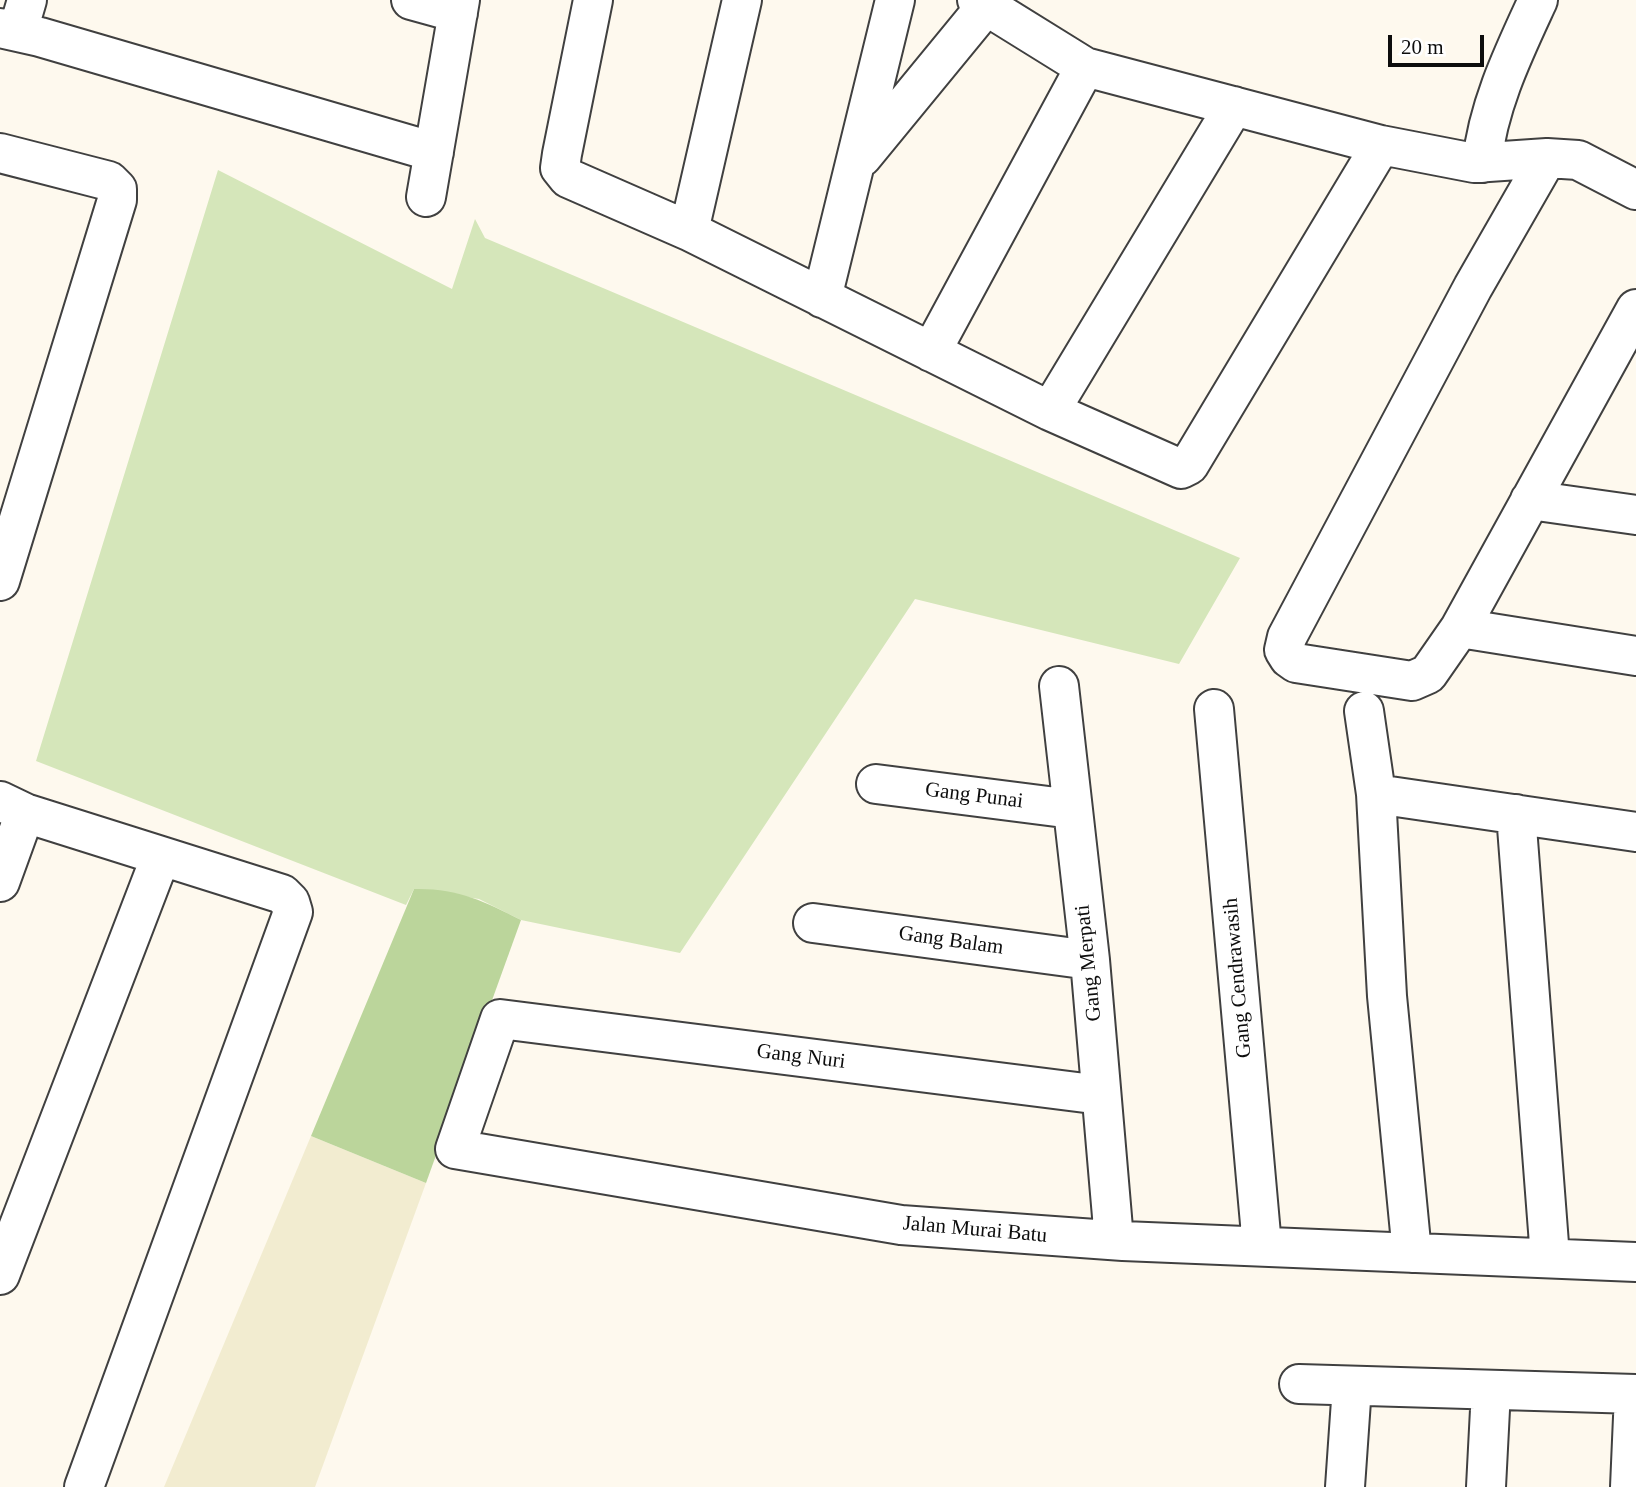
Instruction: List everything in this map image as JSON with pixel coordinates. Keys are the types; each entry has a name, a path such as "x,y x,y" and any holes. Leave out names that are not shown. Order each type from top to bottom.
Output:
{"street":[{"path":"411,0 459,6 426,197"},
{"path":"593,0 560,168 575,182 689,231 1050,411 1177,468 1185,468 1381,145"},
{"path":"689,231 742,0"},
{"path":"822,298 895,0"},
{"path":"1482,163 1485,137 1508,65 1538,0"},
{"path":"856,164 982,3 1085,67 1381,145 1482,163 1547,158 1577,160 1632,176"},
{"path":"15,20 434,152"},
{"path":"930,352 1085,67"},
{"path":"1050,411 1234,106"},
{"path":"0,153 109,181 117,189 117,200 0,581"},
{"path":"1547,158 1473,287 1294,625 1284,650 1289,658 1296,663 1412,681 1428,674 1460,628 1531,500 1625,350 1636,309"},
{"path":"1531,500 1636,515"},
{"path":"1460,628 1636,656"},
{"name":"Gang Merpati","path":"1059,686 1090,960 1114,1240"},
{"name":"Gang Cendrawasih","path":"1214,709 1262,1246"},
{"path":"1364,711 1376,794 1387,996 1412,1253"},
{"name":"Gang Punai","path":"876,783 1072,809"},
{"path":"1376,794 1636,832"},
{"path":"0,882 13,807 282,894 293,912 84,1487"},
{"path":"1516,814 1550,1257"},
{"path":"0,1275 161,856"},
{"name":"Gang Balam","path":"813,923 1090,960"},
{"name":"Jalan Murai Batu","path":"500,1019 455,1149 901,1224 1114,1240 1636,1262"},
{"name":"Gang Nuri","path":"500,1019 1101,1096"},
{"path":"1299,1384 1635,1394 1630,1487"},
{"path":"1345,1487 1352,1386"},
{"path":"1486,1487 1492,1390"}],"shaded area":[{"path":"311,1136 426,1183 315,1487 164,1487"}],"green space":[{"path":"218,170 452,289 475,219 485,238 1240,558 1179,664 915,599 680,953 521,920 479,899 414,889 406,905 36,761"},
{"path":"414,889 457,893 521,920 426,1183 311,1136"}]}
